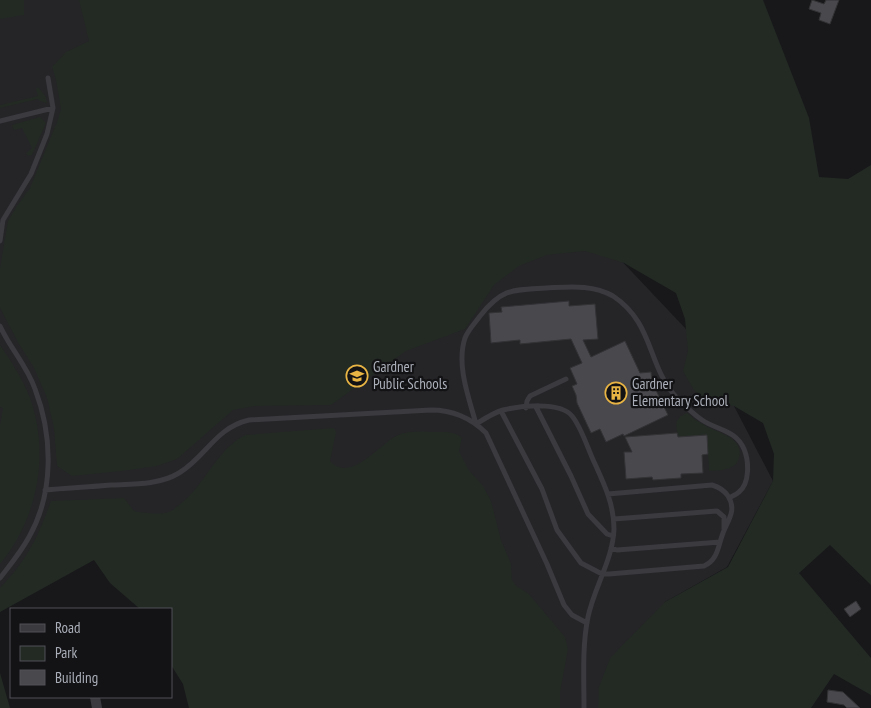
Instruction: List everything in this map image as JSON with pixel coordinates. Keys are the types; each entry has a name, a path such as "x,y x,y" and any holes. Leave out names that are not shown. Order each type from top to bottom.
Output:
{"lane":[{"path":"0,241 4,220 33,169 47,134 53,108 48,78"},
{"path":"0,121 53,108"},
{"path":"476,424 465,379 464,343 471,328 491,304 502,295 520,289 574,286 598,289 621,302 634,316 650,344 660,373 676,397 701,419 734,434 740,441 747,457 746,477 740,491 729,498"},
{"path":"0,326 28,373 41,407 48,458 41,509 29,537 0,578"},
{"path":"526,408 530,396 566,379"},
{"path":"476,424 501,411 536,407 560,408 572,416 608,494 614,519 613,536 611,548 587,623 585,637 584,708"},
{"path":"536,407 572,476 588,514 606,534 613,536"},
{"path":"45,490 147,483 164,480 186,468 224,431 249,420 441,410 459,415 476,424 486,433 567,610 575,618 587,623"},
{"path":"501,411 542,489 557,530 581,563 602,574 704,566 716,556 723,532 732,512 729,498 720,488 708,485 608,494"},
{"path":"614,519 716,511 724,517 723,532"},
{"path":"611,548 617,550 720,542"}],"shaded area":[{"name":"Gardner Public Schools","path":"0,0 88,0 182,25 597,235 686,329 734,406 773,481 727,567 665,602 626,708 548,708 105,544 0,601"}],"green space":[{"path":"0,0 24,0 24,15 0,19"},
{"path":"79,0 763,0 809,118 819,177 848,179 871,165 871,585 830,545 799,573 871,658 871,695 834,674 811,708 598,708 599,687 610,658 665,602 728,567 773,481 774,454 763,423 734,406 709,403 694,390 683,371 688,351 685,319 676,293 624,263 585,251 547,255 519,266 494,285 465,329 406,351 331,405 254,406 233,410 177,459 157,466 72,476 57,466 54,428 47,398 34,368 0,308 0,268 8,221 30,188 61,109 52,67 66,52 89,41"},
{"path":"38,87 46,97 47,103 38,99 0,108 0,105 38,96 36,89"},
{"path":"40,117 46,123 32,155 28,156 26,153 32,148 22,128 14,130 12,125"},
{"path":"0,345 20,377 30,398 36,419 39,463 37,485 24,527 0,564 0,426 3,408 0,407"},
{"path":"687,413 711,429 729,437 738,446 740,451 739,458 731,468 709,471 707,435 678,437 676,422 679,417"},
{"path":"333,428 336,433 330,461 338,467 347,468 365,460 391,439 402,433 447,432 462,438 459,451 468,469 483,486 491,501 501,540 511,564 512,580 516,586 528,593 565,637 568,649 560,692 560,708 189,708 183,684 172,667 172,608 139,608 110,583 94,560 0,612 0,588 18,568 31,548 51,501 124,498 134,511 156,514 169,512 188,497 226,450 245,435"},
{"path":"0,673 10,708 0,708"}],"building":[{"path":"812,0 824,4 826,0 839,0 830,24 819,20 821,13 809,9"},
{"name":"Gardner Elementary School","path":"569,301 569,306 595,304 598,339 583,340 591,357 625,341 640,373 651,372 652,382 668,415 624,436 623,434 606,442 600,429 591,433 577,403 572,386 577,384 570,368 582,363 571,339 520,344 520,340 491,343 489,313 502,312 501,307"},
{"path":"677,433 678,437 707,435 708,454 702,455 703,473 681,474 681,478 653,480 652,477 626,479 624,452 632,452 625,437"},
{"path":"856,601 861,609 850,617 844,609"},
{"path":"828,690 843,692 860,708 847,708 844,705 827,702"}],"place":[{"name":"Gardner Public Schools","path":"357,376"},
{"name":"Gardner Elementary School","path":"616,393"}]}
